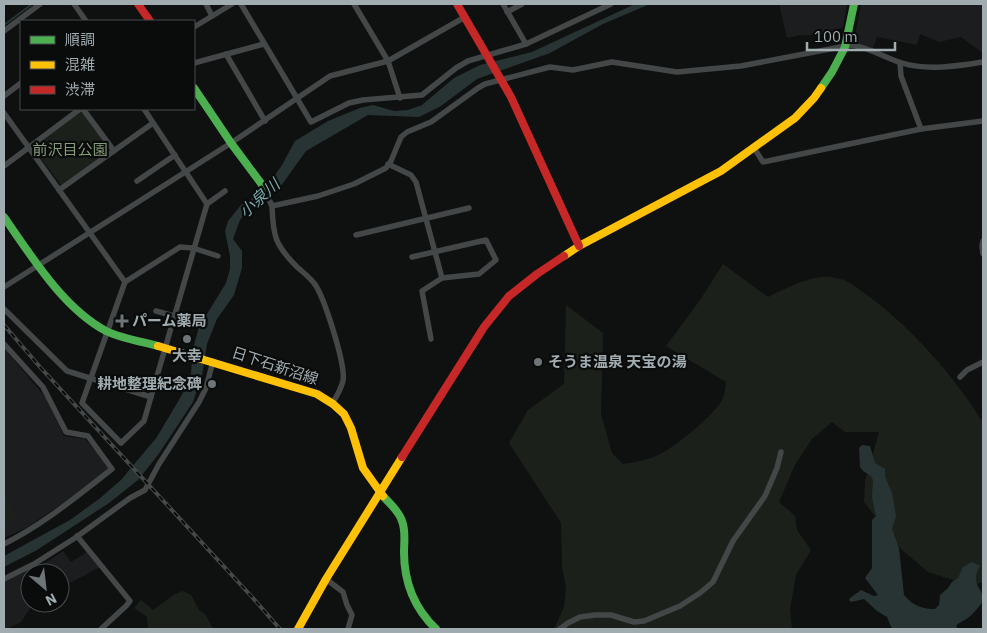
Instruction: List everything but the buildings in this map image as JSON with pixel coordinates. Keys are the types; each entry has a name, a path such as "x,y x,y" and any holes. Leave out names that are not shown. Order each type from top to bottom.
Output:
{"street":[{"path":"4,31 40,4"},
{"path":"74,4 85,20"},
{"path":"138,4 149,20"},
{"path":"206,4 212,16"},
{"path":"195,26 232,4"},
{"path":"241,4 311,122 349,103 422,95 456,68 468,61 526,44 604,5 611,4"},
{"path":"354,4 388,61 400,98"},
{"path":"457,4 526,127 579,246"},
{"path":"503,4 526,44"},
{"path":"507,12 522,4"},
{"path":"298,629 326,579 484,327 509,296 536,274 579,246 721,171 795,118 814,98 832,72 845,46 854,4"},
{"path":"4,287 265,121 330,76 388,61 465,17"},
{"path":"195,63 264,44"},
{"path":"271,204 318,196 354,184 386,168 401,137 407,132 431,122 485,84 550,67 573,70 612,62 677,72 741,66 851,45 859,46 900,63 931,67 963,66 983,62"},
{"path":"226,54 265,121"},
{"path":"900,63 901,76 921,129"},
{"path":"4,96 20,84"},
{"path":"195,90 230,143 263,186 271,204 273,231 276,240 286,256 314,282 324,300 342,365 343,380 333,402"},
{"path":"4,166 81,110"},
{"path":"83,110 114,151"},
{"path":"145,110 207,204"},
{"path":"4,113 126,282"},
{"path":"754,148 763,162 921,129 983,121"},
{"path":"59,190 153,123"},
{"path":"137,181 175,155"},
{"path":"388,164 411,175 416,182 442,278"},
{"path":"218,256 193,248 180,247 126,282 82,403 121,443 144,421 193,248 207,204 226,191"},
{"path":"356,235 469,208"},
{"name":"日下石新沼線","path":"4,218 38,265 69,302 84,317 108,332 211,360 317,394 333,402 344,413 353,430 358,458 363,470 380,493 393,505 402,519 404,567 408,590 424,618 436,629"},
{"path":"412,257 486,240 496,260 479,274 442,278 422,291 431,339"},
{"path":"983,242 983,254"},
{"path":"4,309 67,371 150,398"},
{"path":"156,311 174,316"},
{"path":"4,344 43,387 66,432 88,436 112,469 59,511 4,544"},
{"path":"4,579 34,564 78,536 130,498 145,490 159,464 199,402 206,388 211,360"},
{"path":"960,377 967,370 983,362"},
{"path":"560,629 580,617 595,614 611,615 634,622 644,621 680,606 700,593 713,582 733,541 765,496 777,468 781,452"},
{"path":"78,536 130,601 101,629"},
{"path":"326,579 343,592 346,606 352,615 348,629"}],"shaded area":[{"path":"779,4 847,4 843,27 820,35 800,35 787,38"},
{"path":"861,4 983,4 983,53 961,37 939,42 920,34 917,45 877,37 873,48 854,42"},
{"path":"4,348 45,397 64,436 85,439 98,453 108,471 26,528 4,538"},
{"path":"63,551 71,562 87,552 100,567 70,583 70,563 44,563"},
{"path":"20,574 20,613 27,613 21,622 7,629 4,629 4,582"}],"green space":[{"name":"前沢目公園","path":"80,112 84,113 109,149 109,152 61,185 34,149"},
{"path":"723,264 768,297 798,283 815,278 830,277 846,281 856,286 899,321 946,371 983,423 983,582 971,586 928,572 902,550 864,502 865,481 879,432 845,432 832,422 812,439 795,465 779,502 795,516 797,530 811,550 796,575 790,609 792,629 554,629 564,607 566,587 562,567 561,523 509,443 528,410 564,384 566,305 603,333 601,414 612,453 623,464 647,459 667,450 685,437 713,412 723,398 726,382 666,346 700,300"},
{"path":"4,492 17,519 4,525"},
{"path":"183,591 191,595 199,610 206,615 213,629 148,629 147,617 134,608 141,600 153,610 175,594"}],"water":[{"name":"小泉川","path":"635,4 650,4 603,24 550,53 477,79 441,106 419,117 368,115 306,151 278,190 264,202 250,208 240,220 233,239 242,251 242,268 234,295 217,319 207,344 202,376 193,402 158,455 138,480 109,503 37,550 4,567 4,556 70,520 99,499 121,480 157,437 183,393 191,373 193,349 199,327 226,283 230,269 230,256 225,231 228,221 241,205 250,200 271,181 295,141 328,121 360,108 373,105 394,111 408,110 422,105 454,78 480,65 532,52"},
{"path":"862,445 870,446 875,463 885,469 885,477 892,493 896,516 892,529 899,548 904,595 914,604 935,609 939,605 940,595 958,578 963,567 972,562 980,566 976,578 983,598 982,602 966,620 956,626 958,629 892,629 887,617 864,599 851,602 849,600 861,590 874,596 878,595 865,578 872,568 872,520 876,516 872,497 873,480 860,467 859,448"}],"waterway":[{"path":"4,25 32,4"}],"railway":[{"path":"4,325 40,367 280,629"}],"traffic: fast":[{"path":"821,88 845,47 854,4"},
{"path":"195,89 263,186"},
{"path":"4,217 49,280 90,321 106,331 125,338 158,346"},
{"path":"383,496 401,517 404,533 404,563 408,584 416,603 436,629"}],"traffic: slow":[{"path":"564,256 579,246 721,171 795,118 821,88"},
{"path":"158,346 317,394 333,404 344,414 351,428 363,468 383,496"},
{"path":"298,629 326,579 402,457"}],"traffic: jam":[{"path":"138,4 149,20"},
{"path":"457,4 511,97 579,246"},
{"path":"402,457 484,327 509,296 564,256"}],"place":[{"name":"パーム薬局","path":"122,321"},
{"name":"大幸","path":"187,339"},
{"name":"そうま温泉 天宝の湯","path":"538,362"},
{"name":"耕地整理紀念碑","path":"212,384"}]}
